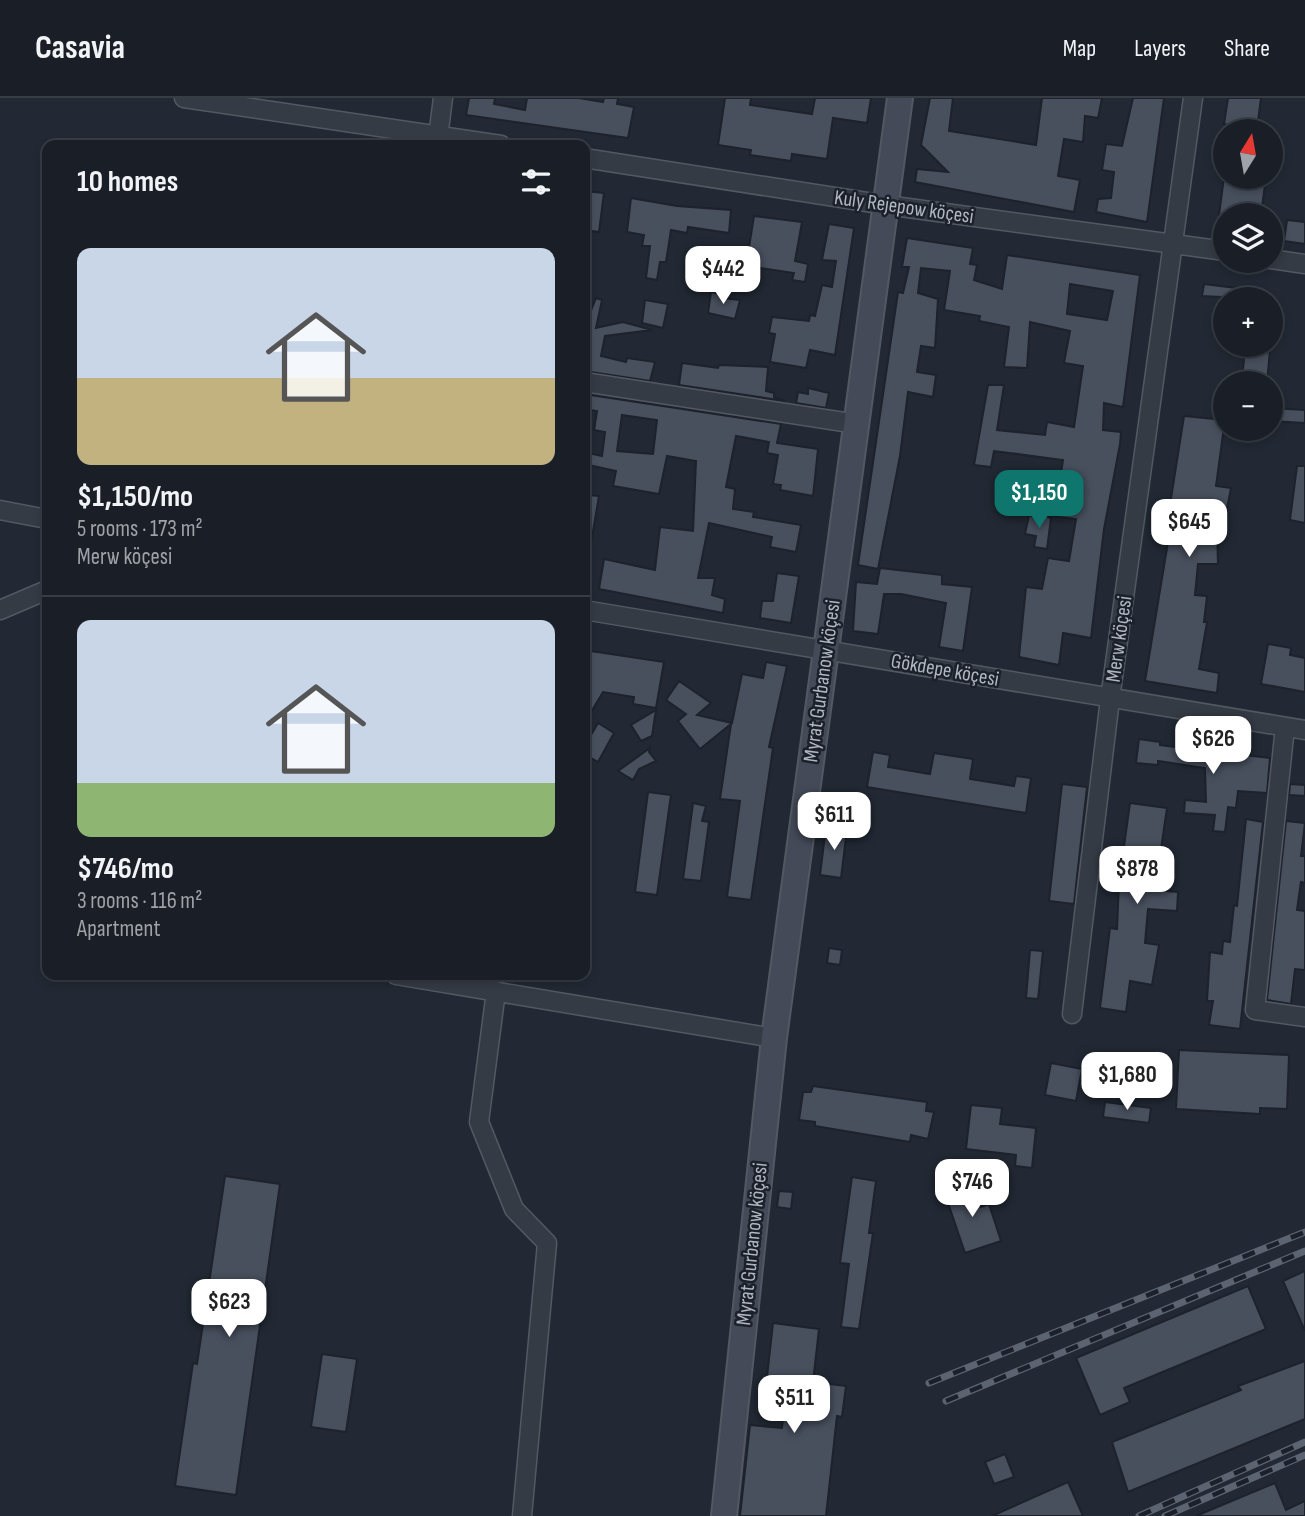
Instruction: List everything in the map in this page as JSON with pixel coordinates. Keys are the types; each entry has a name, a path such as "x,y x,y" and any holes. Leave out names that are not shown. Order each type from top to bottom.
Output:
{"street":[{"path":"184,98 408,138 437,140 443,98"},
{"name":"Myrat Gurbanow köçesi","path":"724,1516 774,1038 900,98"},
{"name":"Merw köçesi","path":"1072,1014 1110,699 1193,98"},
{"name":"Kuly Rejepow köçesi","path":"590,159 886,205 1213,249"},
{"path":"1283,261 1305,264"},
{"path":"590,383 857,424"},
{"path":"0,510 42,518"},
{"path":"0,610 42,592"},
{"name":"Gökdepe köçesi","path":"590,611 1305,730"},
{"path":"1285,727 1255,1010 1305,1017"},
{"path":"427,980 774,1038"},
{"path":"496,991 479,1122 514,1209 547,1243 522,1516"}],"building":[{"path":"469,98 495,98 494,104 525,110 527,98 579,98 603,102 604,98 618,98 617,104 634,107 628,138 466,115"},
{"path":"725,98 751,98 750,105 812,114 815,98 871,98 867,123 833,118 827,159 792,154 791,161 750,155 751,150 718,145"},
{"path":"930,98 953,98 949,131 1036,145 1042,98 1102,98 1098,118 1085,116 1083,142 1064,139 1058,176 1080,180 1074,212 915,182 917,169 948,172 921,145"},
{"path":"1133,98 1164,98 1147,222 1096,212 1098,199 1111,198 1114,172 1102,170 1106,144 1122,146"},
{"path":"1228,98 1261,98 1258,119 1225,119"},
{"path":"1222,189 1264,189 1263,203 1221,203"},
{"path":"590,192 604,193 599,232 590,231"},
{"path":"631,198 677,206 731,210 729,233 688,227 687,233 671,230 666,262 660,262 657,280 646,278 650,246 642,246 644,235 627,232"},
{"path":"754,216 802,222 795,261 808,264 805,282 792,280 794,273 746,266"},
{"path":"1287,220 1305,222 1305,244 1284,241"},
{"path":"829,224 854,228 835,355 810,350 806,368 770,362 775,334 769,333 772,317 809,321 810,315 815,316 822,285 832,287 836,261 822,260"},
{"path":"907,238 973,248 970,264 977,265 974,280 1002,289 1007,255 1140,275 1123,407 1104,403 1103,430 1121,432 1104,529 1091,638 1063,633 1059,665 1019,657 1026,587 1042,589 1048,558 1069,561 1076,519 1050,516 1053,497 1057,498 1063,460 994,451 991,467 974,465 988,385 1004,385 997,430 1045,435 1047,422 1074,427 1083,366 1064,363 1070,331 1030,322 1027,368 1004,367 1009,327 979,321 980,316 944,310 950,271 921,268 918,293 938,299 935,348 921,346 917,372 936,375 933,397 908,392 900,456 878,569 858,565 898,292 903,293 909,267 902,267","holes":["1070,284 1113,291 1107,320 1067,314"]},
{"path":"1204,284 1228,287 1213,287 1213,297 1202,296"},
{"path":"711,292 722,294 722,298 740,300 735,319 708,313"},
{"path":"596,298 602,300 596,328 623,322 652,330 605,336 601,356 626,362 627,358 655,362 650,381 590,372 590,312"},
{"path":"645,300 668,304 663,328 642,323"},
{"path":"1244,357 1269,357 1268,371 1243,371"},
{"path":"682,363 718,368 719,365 768,367 766,391 785,401 679,385"},
{"path":"808,388 829,393 826,408 796,403 798,392 808,394"},
{"path":"590,395 781,424 777,443 818,449 813,496 780,490 781,485 773,484 778,455 767,453 769,442 736,436 726,487 735,489 733,509 754,512 753,517 801,525 796,552 770,547 772,537 709,523 698,578 715,578 712,595 725,599 723,613 599,589 604,559 655,570 660,527 693,531 696,461 667,456 659,494 613,486 616,471 590,465 590,453 602,456 605,432 594,430 597,411 590,410","holes":["622,415 657,420 653,454 617,451"]},
{"path":"1283,409 1305,410 1305,423 1283,422"},
{"path":"1184,416 1213,419 1213,441 1222,441 1216,486 1231,488 1223,529 1217,529 1218,564 1198,564 1195,595 1207,596 1204,622 1207,622 1199,669 1219,673 1217,693 1145,681 1169,536 1166,536"},
{"path":"1297,466 1305,466 1305,523 1290,520"},
{"path":"590,495 599,496 590,543"},
{"path":"1039,513 1051,518 1047,549 1034,547 1036,536 1025,534 1029,515 1038,518"},
{"path":"880,568 942,575 942,584 972,587 963,651 939,647 946,603 901,594 884,594 878,634 853,631 856,582 877,584"},
{"path":"777,573 799,576 791,623 760,618 762,601 773,601"},
{"path":"1268,644 1291,648 1290,655 1305,658 1305,692 1261,684"},
{"path":"590,651 664,662 656,708 633,704 634,697 603,692 590,714"},
{"path":"766,662 787,666 769,747 773,748 751,900 727,897 740,801 720,799 731,724 700,749 678,721 686,714 666,700 679,681 711,703 697,715 732,723 742,674 763,678"},
{"path":"656,710 652,736 641,741 631,725"},
{"path":"598,723 614,733 598,762 590,757 590,737"},
{"path":"1139,739 1160,742 1160,745 1270,758 1267,793 1238,791 1236,808 1228,807 1225,832 1213,831 1215,815 1184,813 1185,800 1206,802 1205,768 1158,761 1158,765 1136,763"},
{"path":"650,748 649,752 656,761 639,769 633,780 618,771"},
{"path":"873,752 890,755 888,767 930,774 934,753 973,759 970,779 1014,786 1016,776 1031,778 1026,813 867,787"},
{"path":"1062,784 1087,787 1074,904 1049,901"},
{"path":"1290,784 1305,785 1305,796 1289,795"},
{"path":"648,792 671,795 657,895 635,892"},
{"path":"693,803 706,806 702,821 709,822 701,881 683,879"},
{"path":"1130,803 1167,808 1159,863 1171,865 1167,891 1178,892 1177,911 1148,909 1145,943 1159,945 1152,985 1130,981 1126,1012 1100,1008 1110,928 1117,929 1119,882"},
{"path":"1246,819 1263,822 1240,1029 1209,1025 1213,1001 1207,1001 1210,952 1222,954 1223,941 1230,942 1234,905 1237,906"},
{"path":"1286,821 1305,823 1301,856 1305,856 1305,883 1301,882 1297,910 1305,911 1305,970 1295,969 1291,1004 1267,1000"},
{"path":"826,827 847,829 841,878 820,875"},
{"path":"829,948 842,950 840,965 827,963"},
{"path":"1030,950 1043,951 1038,999 1026,998"},
{"path":"1179,1050 1289,1055 1287,1109 1260,1108 1260,1114 1176,1109"},
{"path":"1051,1063 1082,1069 1076,1101 1045,1095"},
{"path":"813,1086 927,1102 926,1111 934,1112 928,1139 911,1135 910,1142 815,1126 815,1122 799,1120 803,1092 811,1092"},
{"path":"1105,1102 1151,1108 1149,1123 1103,1117"},
{"path":"971,1105 1002,1108 1000,1124 1036,1128 1032,1168 1015,1166 1016,1155 966,1149"},
{"path":"225,1176 280,1184 236,1495 175,1486 193,1363 197,1364"},
{"path":"852,1177 876,1181 869,1233 873,1233 859,1329 841,1327 849,1264 840,1263"},
{"path":"973,1184 981,1207 989,1204 1001,1241 965,1253 945,1194"},
{"path":"779,1191 793,1192 791,1209 777,1207"},
{"path":"1305,1271 1305,1331 1283,1281"},
{"path":"1248,1286 1266,1329 1124,1388 1130,1402 1100,1415 1076,1358"},
{"path":"773,1323 819,1329 813,1382 846,1386 842,1417 837,1416 826,1516 740,1516 750,1425 782,1428 787,1380 767,1377"},
{"path":"322,1354 357,1359 346,1432 311,1427"},
{"path":"1305,1361 1305,1419 1128,1492 1112,1442 1241,1390 1238,1386"},
{"path":"1005,1454 1014,1477 994,1484 985,1462"},
{"path":"1068,1482 1083,1516 992,1516"},
{"path":"1275,1483 1286,1510 1305,1501 1305,1516 1196,1516"}],"railway":[{"path":"929,1383 1305,1232"},
{"path":"946,1401 1305,1251"},
{"path":"1139,1516 1305,1442"},
{"path":"1165,1516 1305,1455"}]}
